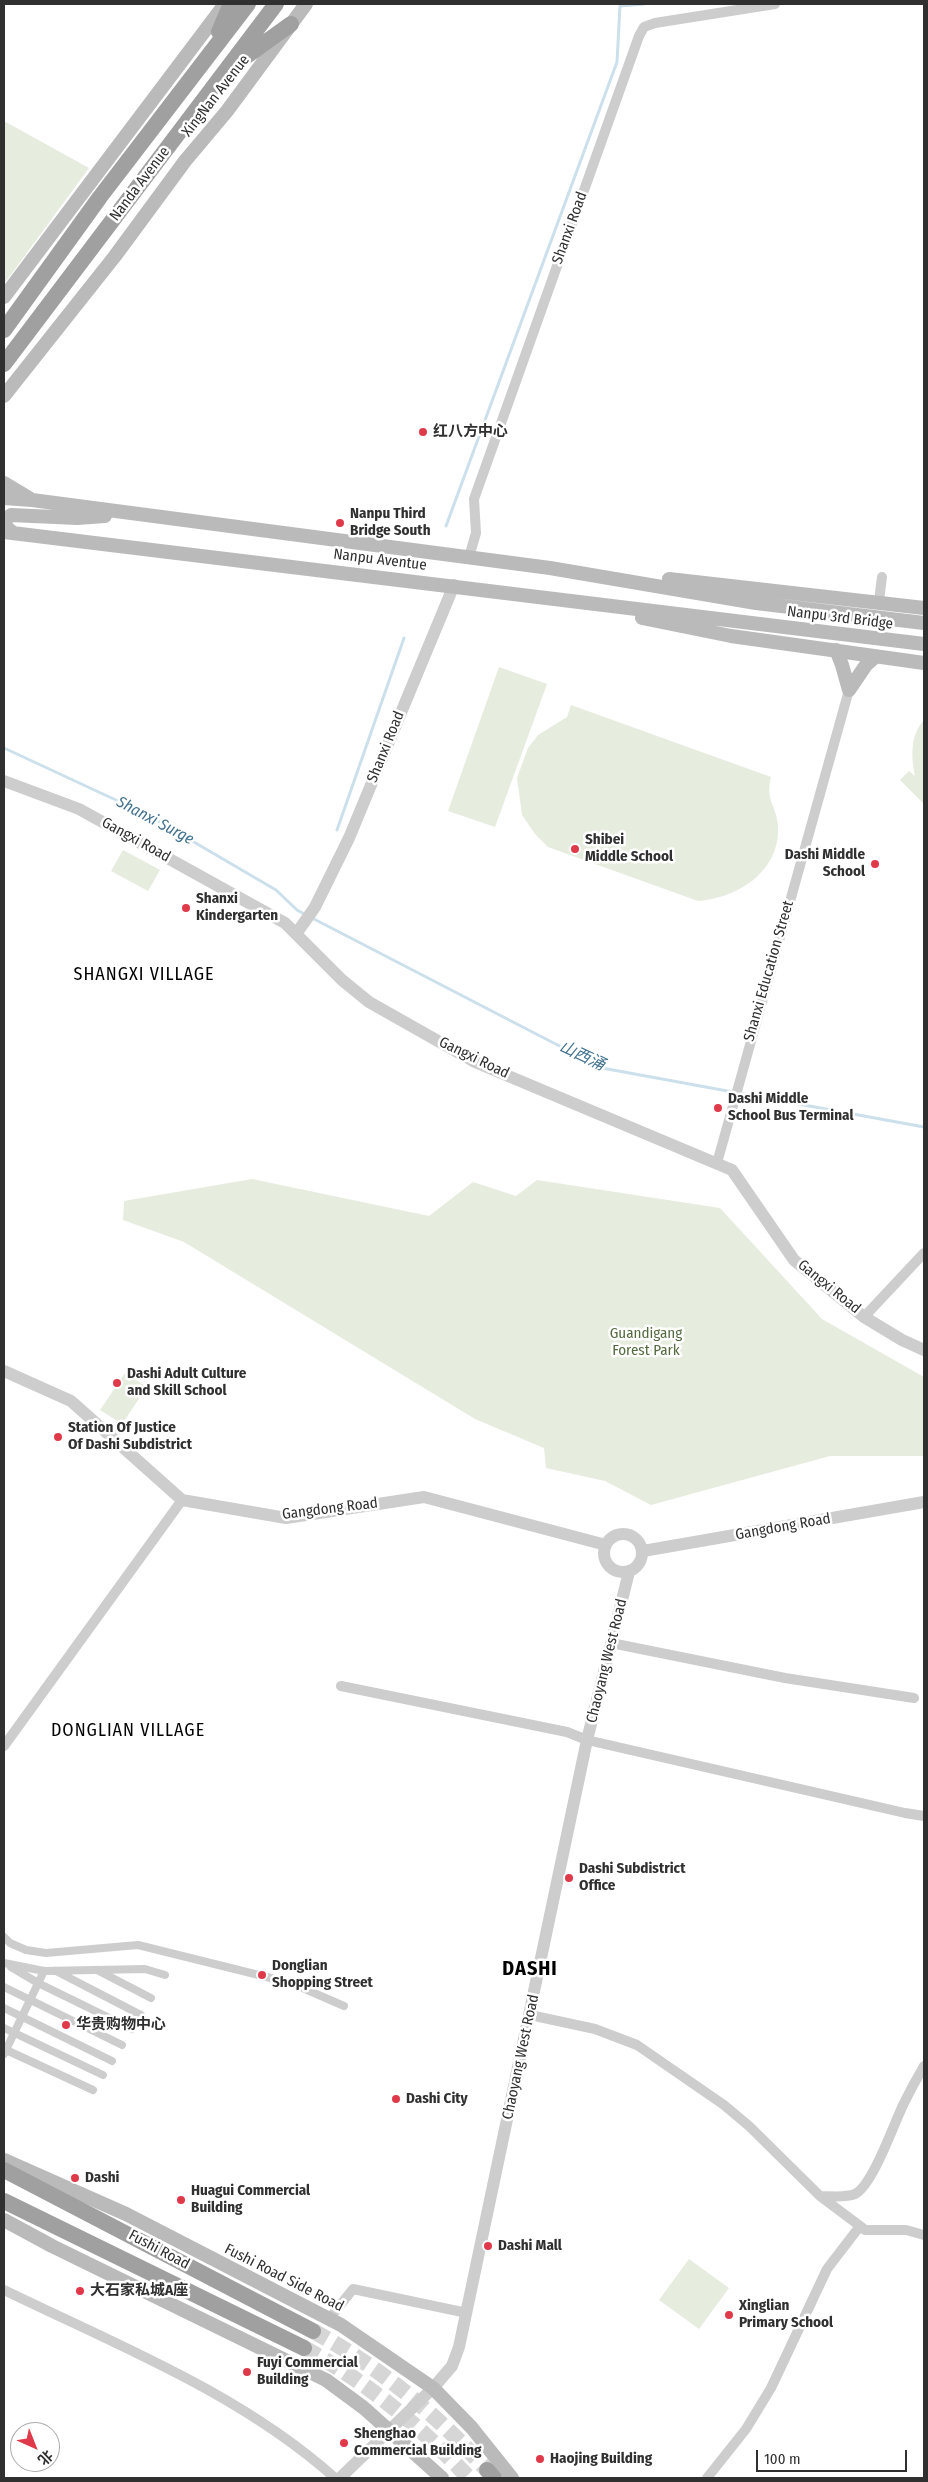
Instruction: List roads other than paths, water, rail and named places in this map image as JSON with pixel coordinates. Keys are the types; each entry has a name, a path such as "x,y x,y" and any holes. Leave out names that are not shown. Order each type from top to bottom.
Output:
{"highway":[{"path":"209,56 231,4"},
{"name":"Nanda Avenue","path":"4,330 51,268 100,197 248,4"},
{"name":"Nanda Avenue","path":"4,364 276,4"},
{"path":"226,70 291,24"},
{"name":"Fushi Road","path":"4,2170 313,2331"},
{"name":"Fushi Road","path":"4,2201 304,2348"}],"main road":[{"path":"4,297 225,4"},
{"name":"XingNan Avenue","path":"4,396 115,256 185,161 227,111 306,4"},
{"path":"4,483 32,500"},
{"name":"Nanpu Aventue","path":"4,498 32,500 550,568 756,603"},
{"path":"8,532 4,521 11,514 77,518 138,515"},
{"name":"Nanpu Aventue","path":"8,532 753,623"},
{"path":"550,568 924,608"},
{"path":"536,596 732,636 924,663"},
{"name":"Nanpu 3rd Bridge","path":"756,603 924,623"},
{"name":"Nanpu 3rd Bridge","path":"753,623 924,644"},
{"path":"836,650 849,690"},
{"path":"849,690 866,665 875,657"},
{"name":"Fushi Road Side Road","path":"4,2160 126,2214 329,2319 372,2344 433,2388 472,2428 512,2478"},
{"path":"4,2220 52,2246 302,2366 340,2389 442,2478"}],"street":[{"name":"Shanxi Road","path":"469,557 476,533 474,499 639,36 644,27 655,24 775,4"},
{"path":"879,602 882,577"},
{"name":"Shanxi Road","path":"296,934 315,908 349,838 454,585"},
{"name":"Shanxi Education Street","path":"717,1163 849,690"},
{"name":"Gangxi Road","path":"4,781 79,809 285,923 342,980 370,1002 475,1062 732,1170 794,1260 864,1317 902,1340 924,1350"},
{"path":"864,1317 924,1253"},
{"path":"4,1371 71,1401 182,1500 4,1746"},
{"name":"Gangdong Road","path":"182,1500 286,1518 424,1497 606,1545"},
{"name":"Gangdong Road","path":"643,1551 924,1502"},
{"path":"629,1534 640,1542 643,1551 639,1566 628,1572 619,1573 607,1564 604,1558 606,1545 615,1536 629,1534"},
{"name":"Chaoyang West Road","path":"340,2478 433,2388 452,2366 467,2313 587,1740 628,1572"},
{"path":"611,1643 785,1678 914,1698"},
{"path":"342,1686 567,1732 587,1740 905,1814 924,1816"},
{"path":"4,1937 10,1943 26,1950 46,1953 138,1945 291,1983 344,2006"},
{"path":"4,1963 44,1971 145,1969 165,1975"},
{"path":"4,1963 38,1983 132,2029"},
{"path":"96,1970 151,1998"},
{"path":"44,1971 5,2051 93,2090"},
{"path":"56,1971 140,2015"},
{"path":"4,1987 122,2045"},
{"path":"4,2008 112,2061"},
{"path":"530,2016 595,2029 637,2045 724,2105 749,2126 820,2196 866,2230 906,2230 924,2235"},
{"path":"4,2028 103,2075"},
{"path":"820,2196 856,2194 862,2188 872,2173 924,2066"},
{"path":"707,2478 751,2421 771,2388 828,2269 860,2226"},
{"path":"329,2319 353,2289 467,2313"},
{"path":"4,2290 219,2394 319,2463 335,2478"}],"waterway":[{"path":"446,526 617,62 620,6 644,4"},
{"path":"337,830 404,638"},
{"name":"Shanxi Surge","path":"4,748 146,814 276,890 297,910 306,915"},
{"name":"山西涌","path":"312,918 602,1068 924,1127"}],"tunnel":[{"path":"313,2331 362,2361 406,2393 447,2429 487,2470"},
{"path":"304,2348 349,2375 392,2406 469,2478"}],"place":[{"name":"红八方中心","path":"423,432"},
{"name":"Nanpu Third Bridge South","path":"340,523"},
{"name":"Shibei Middle School","path":"575,849"},
{"name":"Dashi Middle School","path":"875,864"},
{"name":"Shanxi Kindergarten","path":"186,908"},
{"name":"Dashi Middle School Bus Terminal","path":"718,1108"},
{"name":"Dashi Adult Culture and Skill School","path":"117,1383"},
{"name":"Station Of Justice Of Dashi Subdistrict","path":"58,1437"},
{"name":"Dashi Subdistrict Office","path":"569,1878"},
{"name":"Donglian Shopping Street","path":"262,1975"},
{"name":"华贵购物中心","path":"66,2025"},
{"name":"Dashi City","path":"396,2099"},
{"name":"Dashi","path":"75,2178"},
{"name":"Huagui Commercial Building","path":"181,2200"},
{"name":"Dashi Mall","path":"488,2246"},
{"name":"大石家私城A座","path":"80,2291"},
{"name":"Xinglian Primary School","path":"729,2315"},
{"name":"Fuyi Commercial Building","path":"247,2372"},
{"name":"Shenghao Commercial Building","path":"344,2443"},
{"name":"Haojing Building","path":"540,2459"}],"district":[{"name":"SHANGXI VILLAGE","path":"144,975"},
{"name":"DONGLIAN VILLAGE","path":"128,1731"},
{"name":"DASHI","path":"530,1969"}],"park label":[{"name":"Guandigang Forest Park","path":"646,1342"}]}
